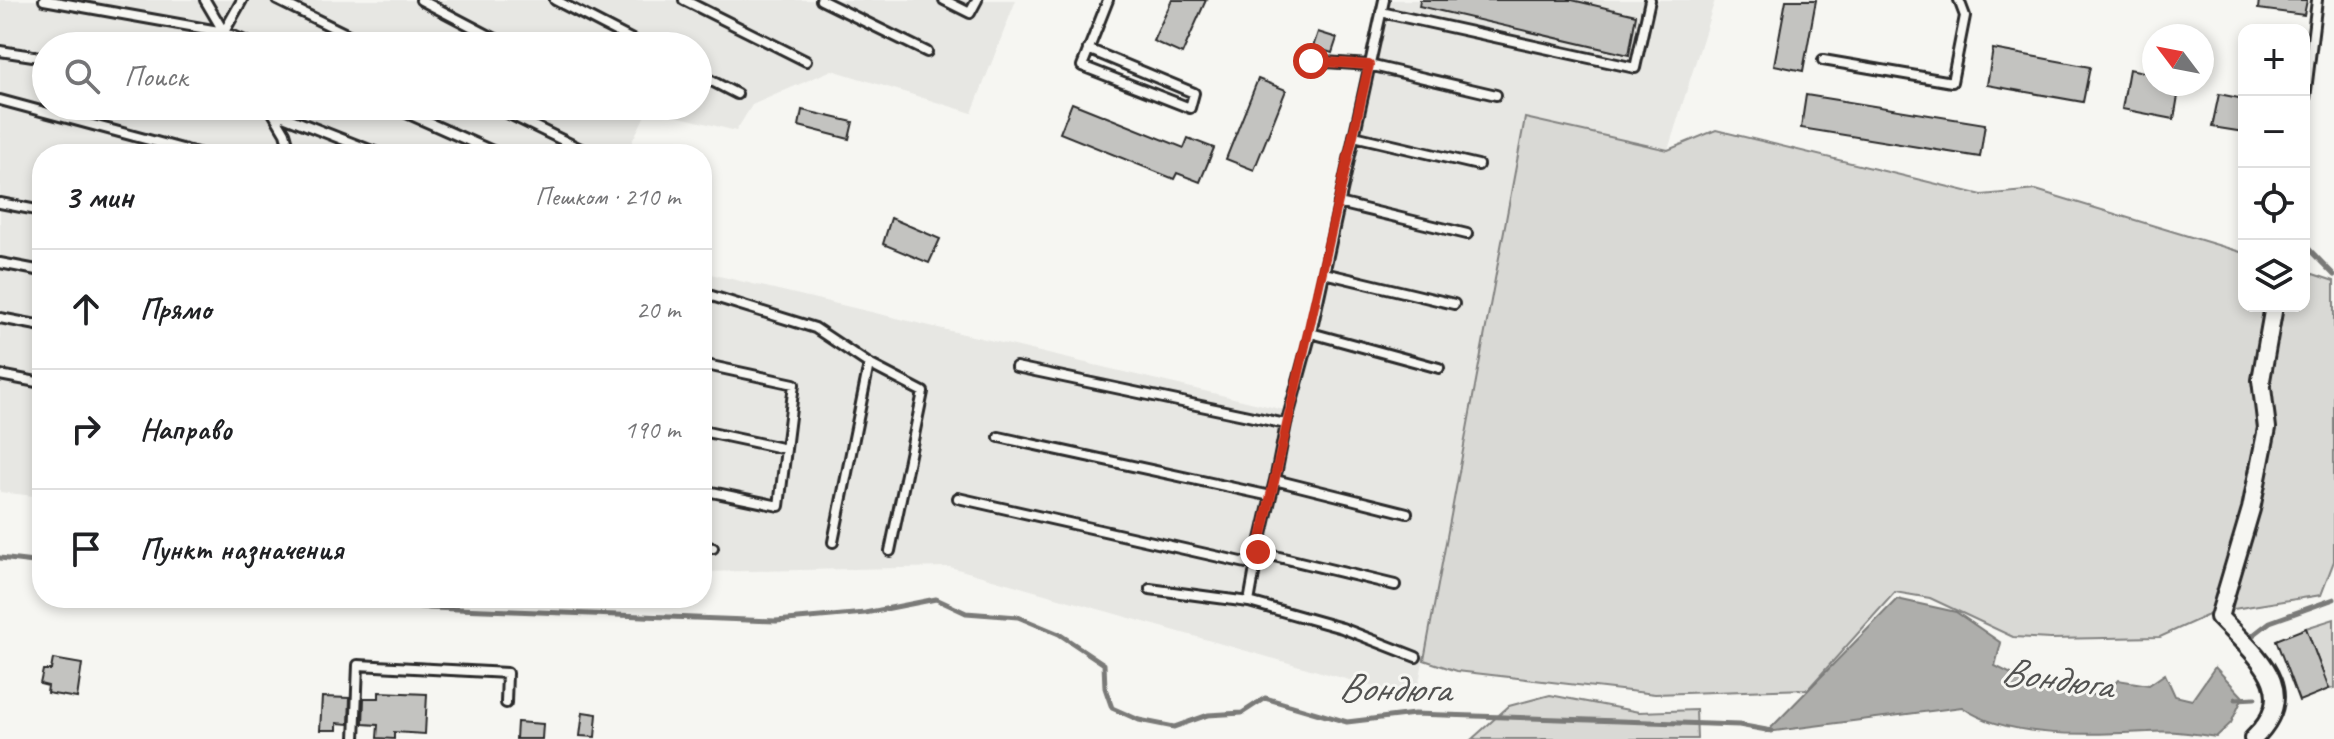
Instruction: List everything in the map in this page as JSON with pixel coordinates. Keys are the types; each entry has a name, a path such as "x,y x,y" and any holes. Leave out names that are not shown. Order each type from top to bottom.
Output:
{"street":[{"path":"2253,739 2270,723 2277,703 2276,687 2257,657 2219,617 2251,509 2267,428 2261,380 2273,312"}],"lane":[{"path":"44,0 224,32"},
{"path":"205,0 224,32"},
{"path":"224,32 242,0"},
{"path":"277,0 342,32"},
{"path":"421,0 482,32"},
{"path":"555,0 617,32"},
{"path":"684,0 806,61"},
{"path":"821,0 927,52"},
{"path":"944,0 970,13 977,0"},
{"path":"1088,49 1194,93 1190,108 1082,66 1088,49 1108,0"},
{"path":"1249,602 1286,424 1311,333 1384,0"},
{"path":"1823,60 1952,82 1965,16 1959,0"},
{"path":"2305,96 2317,0"},
{"path":"1381,12 1635,68 1647,1"},
{"path":"0,51 32,56"},
{"path":"1311,61 1369,65 1496,95"},
{"path":"712,81 737,94"},
{"path":"0,100 32,109"},
{"path":"74,120 164,144"},
{"path":"277,120 288,144"},
{"path":"298,120 356,144"},
{"path":"422,120 476,144"},
{"path":"522,120 571,144"},
{"path":"1354,136 1478,165"},
{"path":"0,203 32,209"},
{"path":"1339,203 1467,234"},
{"path":"0,263 32,269"},
{"path":"1324,273 1454,304"},
{"path":"712,296 815,328 869,364 923,392 890,551"},
{"path":"0,318 32,324"},
{"path":"1311,333 1439,368"},
{"path":"833,542 869,364"},
{"path":"712,366 794,384 779,506 712,492"},
{"path":"1016,367 1286,424"},
{"path":"0,375 32,381"},
{"path":"712,433 786,449"},
{"path":"999,437 1271,496"},
{"path":"1275,480 1407,513"},
{"path":"958,498 1255,565"},
{"path":"1258,552 1395,585"},
{"path":"1150,589 1249,602 1342,628 1416,657"},
{"path":"355,739 358,665 507,673 506,703"}],"shaded area":[{"path":"0,0 1016,0 972,113 832,70 752,105 736,131 692,120 712,120 712,32 32,32 32,120 643,120 631,144 32,144 32,496 0,492"},
{"path":"1380,0 1715,0 1668,150 1525,118 1416,699 950,567 712,572 712,274 1288,411"},
{"path":"1525,118 1668,150 1716,130 1982,195 2036,190 2238,251 2238,312 2310,312 2310,273 2334,281 2334,561 2321,595 2215,612 2160,637 2050,639 2013,637 1930,598 1895,592 1808,689 1655,694 1457,671 1424,660"},
{"path":"1897,599 1956,612 2001,643 1995,666 2044,690 2104,696 2118,680 2149,685 2165,674 2175,696 2192,700 2215,667 2243,697 2231,723 2216,737 2174,732 2050,733 2001,725 1962,707 1767,732"},
{"path":"2334,619 2334,688 2329,689 2306,628"},
{"path":"1550,695 1639,712 1696,710 1697,739 1472,739 1509,706"}],"building":[{"path":"1172,0 1206,0 1182,54 1153,41"},
{"path":"1420,0 1572,0 1636,15 1629,55 1419,6"},
{"path":"1786,0 1816,0 1803,71 1774,65"},
{"path":"2259,0 2307,0 2304,15 2258,9"},
{"path":"1318,32 1337,38 1332,53 1313,47"},
{"path":"1993,49 2090,67 2083,102 1987,85"},
{"path":"2129,69 2142,72 2142,96 2178,96 2174,119 2122,109"},
{"path":"1258,79 1286,90 1254,170 1226,159"},
{"path":"2219,94 2238,98 2238,131 2212,127"},
{"path":"1806,95 1985,124 1980,157 1801,128"},
{"path":"1072,103 1184,148 1188,138 1214,148 1200,182 1177,173 1174,179 1060,133"},
{"path":"802,110 853,122 849,139 799,126"},
{"path":"891,218 940,239 929,263 883,244"},
{"path":"2306,628 2329,689 2299,701 2276,640"},
{"path":"53,659 82,664 77,698 47,693 48,686 40,684 43,670 51,670"},
{"path":"379,692 427,694 425,734 394,732 394,739 377,738 378,725 363,724 364,698 379,698"},
{"path":"322,697 350,698 349,724 337,723 337,730 320,730"},
{"path":"583,712 597,714 595,737 580,736"},
{"path":"517,722 543,724 542,739 516,739"}],"waterway":[{"path":"2310,250 2334,275"},
{"name":"Вондюга","path":"0,558 32,562"},
{"name":"Вондюга","path":"430,608 776,621 865,613 936,599 966,613 1018,617 1059,634 1104,664 1105,688 1112,708 1139,720 1174,727 1208,715 1242,713 1265,698 1347,722 1414,714 1739,725 1772,731"},
{"path":"2252,636 2270,622 2334,599"},
{"name":"Вондюга","path":"2236,699 2255,698"}],"route":[{"path":"1258,552 1286,424 1311,333 1369,65 1311,61"}]}
